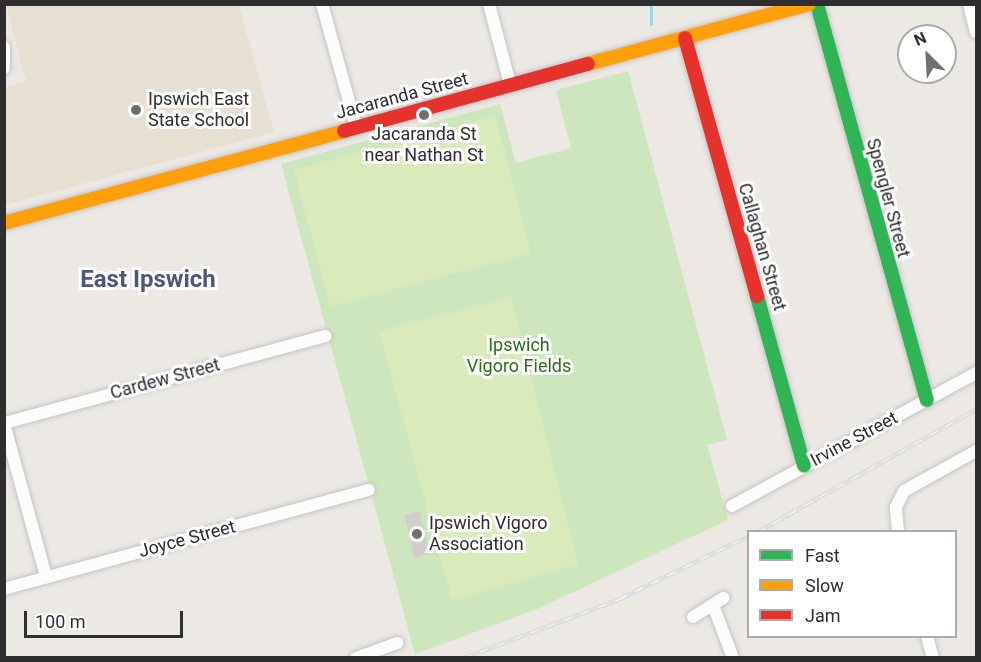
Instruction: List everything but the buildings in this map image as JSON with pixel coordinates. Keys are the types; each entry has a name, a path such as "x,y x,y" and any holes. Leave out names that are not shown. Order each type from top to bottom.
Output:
{"street":[{"path":"322,4 356,127"},
{"path":"489,4 510,84"},
{"name":"Jacaranda Street","path":"4,223 809,4"},
{"name":"Spengler Street","path":"817,4 927,400"},
{"path":"969,4 976,32"},
{"name":"Callaghan Street","path":"685,38 804,466"},
{"path":"4,47 5,68"},
{"name":"Cardew Street","path":"4,423 326,336"},
{"name":"Irvine Street","path":"732,506 976,373"},
{"path":"4,423 46,578"},
{"path":"898,530 896,507 904,491 976,451"},
{"name":"Joyce Street","path":"4,589 369,490"},
{"path":"693,617 718,602 733,657"},
{"path":"928,638 933,657"},
{"path":"356,657 397,643"}],"shaded area":[{"name":"Ipswich East State School","path":"6,5 239,5 274,132 5,205 5,87 26,81"}],"green space":[{"name":"Ipswich Vigoro Fields","path":"628,71 727,440 707,445 728,520 535,610 415,654 281,164 500,104 516,163 571,148 556,90"},
{"path":"495,116 531,253 330,306 294,170"},
{"path":"511,298 578,564 452,600 379,331"}],"waterway":[{"path":"651,4 651,24"}],"railway":[{"path":"761,530 976,409"},
{"path":"463,658 619,599 747,536"}],"traffic: fast":[{"path":"817,4 927,400"},
{"path":"757,296 804,466"}],"traffic: slow":[{"path":"588,64 809,4"},
{"path":"4,223 344,131"}],"traffic: jam":[{"path":"685,38 757,296"},
{"path":"344,131 588,64"}],"place":[{"name":"Ipswich East State School","path":"136,110"},
{"name":"Jacaranda St near Nathan St","path":"424,115"},
{"name":"Ipswich Vigoro Association","path":"417,534"}],"district":[{"name":"East Ipswich","path":"148,280"}]}
